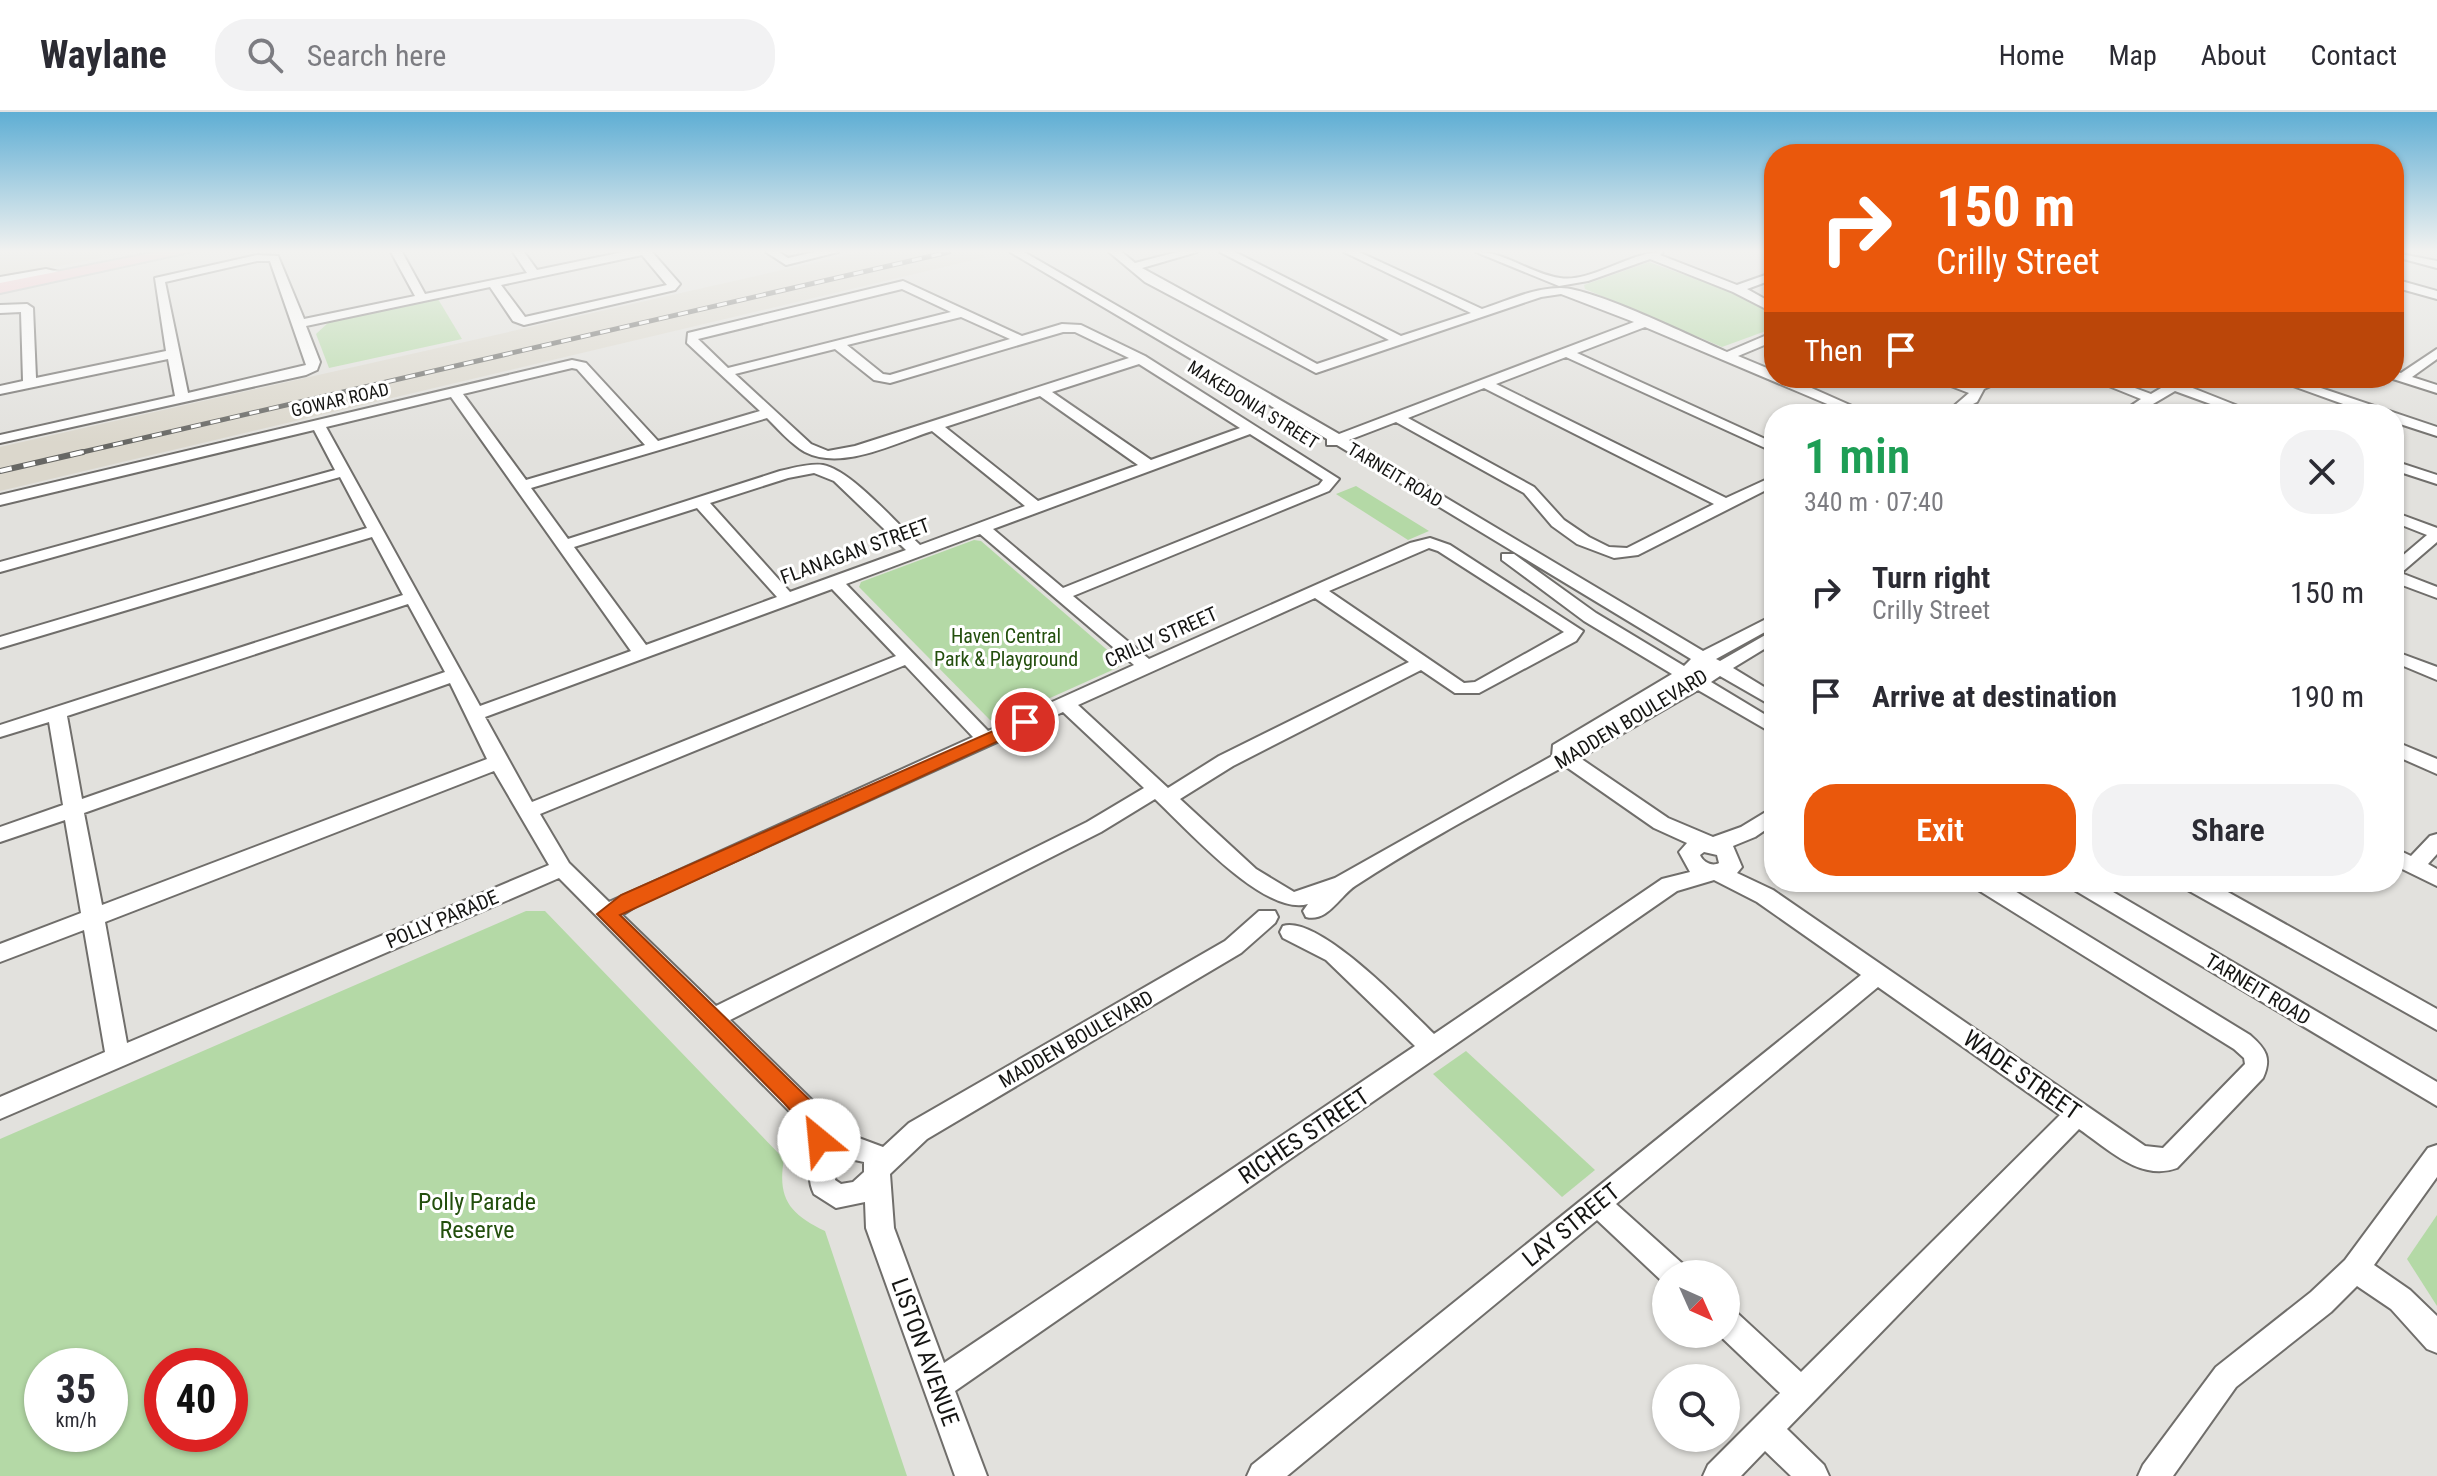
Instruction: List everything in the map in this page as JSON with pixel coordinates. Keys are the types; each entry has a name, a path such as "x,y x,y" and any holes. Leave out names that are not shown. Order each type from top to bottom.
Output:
{"street":[{"path":"27,316 30,383"},
{"path":"165,316 182,398"},
{"path":"0,439 312,367 314,362 297,316"},
{"path":"300,324 341,316"},
{"path":"515,316 524,321 548,316"},
{"path":"776,316 692,336 691,340 918,552"},
{"path":"726,372 950,316"},
{"path":"967,316 1021,340"},
{"name":"TARNEIT ROAD","path":"1123,316 1764,695"},
{"path":"1216,316 1316,369 1478,316"},
{"path":"1350,316 1402,342"},
{"path":"1631,316 1764,372"},
{"path":"1312,438 1338,441 1646,322"},
{"name":"MAKEDONIA STREET","path":"837,344 879,377 890,379 1073,327 1140,359 1326,474 1331,483 1062,594"},
{"path":"1727,356 1764,340"},
{"path":"1175,346 1312,438 1502,552 1590,617 1764,722"},
{"path":"1567,353 1764,443"},
{"path":"2404,372 2437,353"},
{"path":"0,390 172,354"},
{"path":"566,545 1140,359"},
{"name":"GOWAR ROAD","path":"0,500 454,391 579,365 655,447"},
{"path":"2404,378 2437,389"},
{"path":"1486,384 1725,504"},
{"path":"1802,388 1839,404"},
{"path":"1964,404 1972,399 1978,389 1974,388"},
{"path":"2123,388 2153,399"},
{"path":"2144,404 2171,388"},
{"path":"2180,388 2224,404"},
{"path":"2308,388 2355,404"},
{"path":"454,391 642,653"},
{"path":"1042,391 1149,466"},
{"path":"523,486 769,413"},
{"path":"1399,418 1534,493 1558,523 1611,553 1632,552 1764,485"},
{"path":"2404,420 2437,432"},
{"path":"318,424 526,812 562,868 811,1116 868,1160"},
{"path":"935,426 1037,508"},
{"name":"FLANAGAN STREET","path":"474,715 1252,428"},
{"path":"1338,441 1334,445 1336,448 1422,503"},
{"path":"2404,468 2437,480"},
{"path":"0,567 343,472"},
{"path":"1753,491 1764,496"},
{"path":"700,502 788,600"},
{"path":"2404,521 2437,533 2404,564"},
{"path":"983,528 1147,667"},
{"path":"0,643 375,531"},
{"name":"CRILLY STREET","path":"607,914 628,900 1430,543 1457,555 1574,631 1570,637 1472,689 1454,686 1421,663"},
{"path":"2404,578 2437,593"},
{"path":"835,582 986,740"},
{"path":"713,1018 1421,663 1317,591"},
{"path":"0,731 411,598"},
{"path":"1710,663 1764,627"},
{"path":"1710,663 1764,639"},
{"path":"526,812 907,658"},
{"path":"2404,660 2437,674"},
{"name":"MADDEN BOULEVARD","path":"868,1160 1502,791 1692,678 1710,663"},
{"path":"0,835 455,675"},
{"path":"1066,704 1433,1048"},
{"path":"57,713 118,1058"},
{"path":"2404,752 2437,767"},
{"path":"1562,754 1700,850 1748,832 1764,821"},
{"path":"0,953 499,762"},
{"path":"1724,868 1748,832"},
{"path":"2414,866 2437,841"},
{"name":"WADE STREET","path":"1700,850 1726,851 1724,868 2140,1157 2168,1160 2254,1071 2257,1065 2255,1054 2242,1042 1999,892"},
{"name":"RICHES STREET","path":"936,1386 1670,885 1700,850"},
{"path":"2404,861 2437,878"},
{"name":"POLLY PARADE","path":"0,1108 562,868"},
{"name":"RICHES STREET","path":"1670,885 1724,868"},
{"path":"2081,892 2323,1028"},
{"name":"TARNEIT ROAD","path":"2096,892 2437,1095"},
{"path":"2210,892 2437,1020"},
{"name":"LAY STREET","path":"1263,1476 1878,974"},
{"path":"1719,1476 2077,1114"},
{"path":"811,1116 819,1140 821,1178 828,1192 845,1197 864,1190 868,1160"},
{"path":"822,1170 832,1155 868,1160"},
{"path":"2154,1476 2226,1377 2321,1302 2355,1269 2437,1156"},
{"name":"LISTON AVENUE","path":"868,1160 880,1228 971,1476"},
{"name":"LISTON AVENUE","path":"845,1197 862,1208 880,1228"},
{"path":"1597,1203 1659,1260"},
{"path":"2355,1269 2395,1293 2420,1315 2437,1339"},
{"path":"1740,1335 1801,1392"},
{"path":"1765,1429 1813,1476"}],"shaded area":[{"path":"581,316 739,316 0,491 0,447"}],"green space":[{"path":"359,316 448,316 462,339 329,368 316,334 329,322"},
{"path":"1648,316 1764,316 1764,332 1722,347"},
{"path":"1356,486 1429,531 1408,540 1336,494"},
{"name":"Haven Central Park & Playground","path":"974,540 981,541 1120,661 1119,667 999,721 990,720 859,587 861,582"},
{"name":"Polly Parade Reserve","path":"526,911 545,911 784,1159 783,1185 789,1204 803,1218 825,1231 907,1476 0,1476 0,1139"},
{"path":"1466,1051 1595,1170 1562,1197 1433,1074"},
{"path":"2437,1215 2437,1306 2407,1259"}],"railway":[{"path":"74,454 673,316"},
{"path":"0,471 83,452"}],"route":[{"path":"819,1140 811,1116 607,914 628,900 1025,722"}]}
